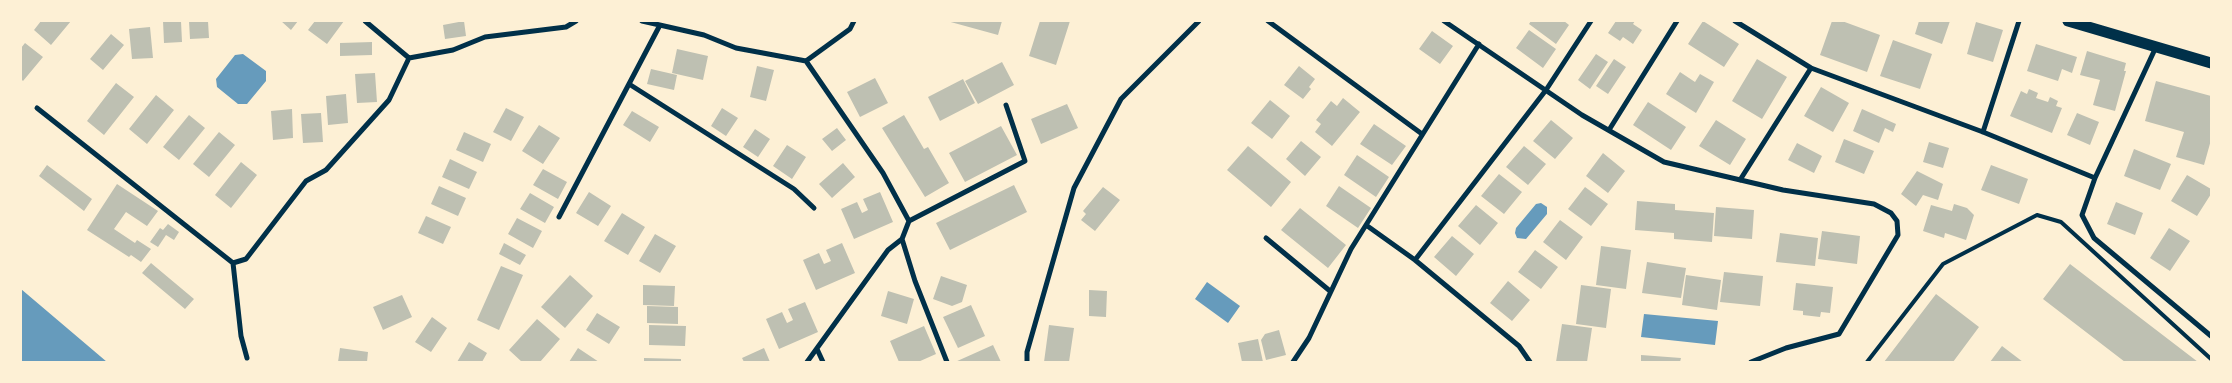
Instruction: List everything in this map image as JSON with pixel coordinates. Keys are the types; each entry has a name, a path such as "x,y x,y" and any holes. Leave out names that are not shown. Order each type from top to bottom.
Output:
{"main road":[{"path":"2068,21 2211,63"}],"street":[{"path":"365,21 409,58"},
{"path":"409,58 453,50 485,37 566,27 576,21"},
{"path":"642,21 704,35 736,48 806,61 883,173 909,221"},
{"path":"806,61 850,29 854,21"},
{"path":"1027,362 1028,352 1074,188 1121,99 1199,21"},
{"path":"1268,21 1422,134"},
{"path":"1444,21 1546,90 1664,162 1783,190 1874,204 1891,213 1897,221 1898,235 1839,334 1786,348 1751,362"},
{"path":"1415,260 1546,90 1592,21"},
{"path":"1609,130 1677,21"},
{"path":"1735,21 1811,68 1983,132 2095,178"},
{"path":"1983,132 2019,21"},
{"path":"560,217 660,25"},
{"path":"1293,362 1309,338 1330,291 1366,225 1479,44"},
{"path":"2156,47 2095,178 2082,215 2094,238 2211,336"},
{"path":"233,263 246,259 306,181 326,170 389,100 409,58"},
{"path":"1740,180 1811,68"},
{"path":"629,84 794,190 814,208"},
{"path":"807,362 888,250 902,239 909,221 1025,161 1006,105"},
{"path":"37,108 233,263 241,336 247,358"},
{"path":"1366,225 1415,260 1519,346 1530,362"},
{"path":"1266,238 1330,291"},
{"path":"902,239 915,281 947,362"},
{"path":"817,349 823,362"}],"lane":[{"path":"1867,362 1943,264 2037,216 2061,222 2211,359"}],"water":[{"path":"243,54 266,71 266,81 247,104 238,104 217,87 216,79 235,55"},
{"path":"1541,203 1547,207 1547,214 1526,239 1517,238 1516,228 1536,204"},
{"path":"1207,282 1240,306 1228,323 1195,299"},
{"path":"21,289 107,362 21,362"},
{"path":"1644,314 1718,321 1715,345 1641,337"}],"building":[{"path":"41,21 71,21 51,45 34,30"},
{"path":"163,21 181,21 182,42 164,43"},
{"path":"189,21 208,21 209,38 190,39"},
{"path":"281,21 298,21 291,30"},
{"path":"315,21 344,21 327,44 308,30"},
{"path":"464,21 466,36 445,39 443,25"},
{"path":"947,21 1002,21 998,35"},
{"path":"1040,21 1070,21 1056,65 1029,56"},
{"path":"1531,21 1564,21 1569,25 1556,44 1529,24"},
{"path":"1616,21 1635,21 1633,24 1642,30 1633,44 1623,37 1620,41 1608,33"},
{"path":"1703,21 1739,44 1724,67 1688,44"},
{"path":"1832,21 1842,21 1880,35 1867,72 1820,55"},
{"path":"1919,21 1950,21 1942,44 1915,34"},
{"path":"1976,22 2003,30 1993,62 1967,54"},
{"path":"150,27 153,58 132,59 129,29"},
{"path":"1529,30 1556,49 1543,68 1516,48"},
{"path":"1432,31 1453,46 1440,64 1419,49"},
{"path":"111,34 124,45 103,70 90,59"},
{"path":"1893,40 1932,54 1920,89 1880,76"},
{"path":"372,42 372,55 340,56 340,43"},
{"path":"25,43 43,57 23,81 21,79 21,48"},
{"path":"2036,44 2077,57 2072,73 2062,69 2058,81 2027,71"},
{"path":"677,49 708,56 703,80 672,73"},
{"path":"2087,51 2126,63 2124,71 2126,71 2115,111 2093,105 2100,80 2080,75"},
{"path":"1596,54 1608,62 1590,89 1578,80"},
{"path":"1614,59 1626,67 1608,94 1596,86"},
{"path":"1757,59 1787,77 1762,119 1732,101"},
{"path":"1002,62 1014,85 978,104 965,81"},
{"path":"757,66 774,70 766,101 750,97"},
{"path":"1299,66 1315,79 1309,87 1311,89 1303,99 1284,85"},
{"path":"651,69 677,75 674,90 647,84"},
{"path":"1680,72 1695,82 1700,74 1714,82 1696,113 1666,94"},
{"path":"375,73 377,102 357,103 355,74"},
{"path":"875,78 888,103 860,117 847,92"},
{"path":"963,79 975,103 940,121 928,97"},
{"path":"2156,81 2211,96 2211,140 2204,165 2176,157 2184,132 2145,121"},
{"path":"116,83 134,97 104,135 87,121"},
{"path":"1821,87 1849,103 1833,132 1804,116"},
{"path":"2029,89 2038,93 2036,98 2048,102 2050,97 2058,101 2056,106 2062,108 2052,133 2010,116 2021,91 2027,94"},
{"path":"346,94 348,123 328,125 326,96"},
{"path":"156,95 174,110 147,144 129,129"},
{"path":"1343,98 1360,112 1332,146 1315,132 1321,124 1316,120 1331,101 1337,106"},
{"path":"1270,100 1290,116 1272,139 1251,123"},
{"path":"1648,102 1686,127 1671,150 1633,125"},
{"path":"1067,104 1078,128 1041,144 1031,119"},
{"path":"506,108 524,117 511,141 493,132"},
{"path":"722,108 738,118 726,136 711,126"},
{"path":"292,109 293,138 273,140 271,111"},
{"path":"1862,109 1896,124 1893,132 1885,128 1879,143 1853,131"},
{"path":"632,111 659,127 650,142 623,125"},
{"path":"321,113 323,142 303,143 301,114"},
{"path":"2077,113 2099,122 2090,145 2067,135"},
{"path":"189,115 205,128 179,160 163,147"},
{"path":"904,115 924,149 928,147 949,183 925,197 882,128"},
{"path":"1551,120 1573,138 1555,159 1533,141"},
{"path":"1716,120 1746,139 1730,165 1699,146"},
{"path":"1374,124 1406,146 1392,165 1360,144"},
{"path":"539,125 560,138 543,164 522,151"},
{"path":"1001,126 1017,155 965,182 949,153"},
{"path":"837,128 846,140 832,151 822,139"},
{"path":"755,129 770,139 758,157 743,147"},
{"path":"219,132 235,145 209,177 193,164"},
{"path":"464,132 491,144 483,162 456,150"},
{"path":"1844,139 1874,151 1864,174 1835,162"},
{"path":"1301,141 1321,157 1305,176 1286,159"},
{"path":"1929,142 1949,148 1943,168 1923,162"},
{"path":"1797,143 1822,156 1814,173 1788,160"},
{"path":"787,145 806,157 792,179 773,166"},
{"path":"1248,146 1291,182 1271,207 1227,170"},
{"path":"1524,146 1546,164 1528,185 1506,167"},
{"path":"2134,149 2171,164 2160,190 2124,176"},
{"path":"1603,153 1625,171 1608,193 1586,176"},
{"path":"1357,155 1389,177 1376,197 1344,175"},
{"path":"450,159 477,172 469,189 442,177"},
{"path":"241,162 257,175 231,208 215,195"},
{"path":"843,163 855,177 832,198 819,184"},
{"path":"47,165 92,199 84,211 39,176"},
{"path":"1991,165 2028,179 2019,204 1981,190"},
{"path":"543,169 567,182 558,199 533,185"},
{"path":"1917,171 1943,184 1938,200 1923,195 1916,206 1901,194"},
{"path":"1499,174 1522,192 1504,214 1481,196"},
{"path":"2187,175 2211,189 2211,194 2197,216 2171,201"},
{"path":"117,184 158,211 147,226 126,212 114,229 135,243 137,240 151,249 141,262 131,255 129,257 87,230"},
{"path":"1014,185 1027,212 950,250 936,223"},
{"path":"439,186 466,198 458,216 431,204"},
{"path":"1339,186 1371,208 1358,228 1326,206"},
{"path":"1103,187 1120,200 1095,231 1081,220 1086,214 1083,211"},
{"path":"1585,187 1608,204 1591,226 1568,209"},
{"path":"589,192 611,206 598,226 576,213"},
{"path":"880,192 893,222 854,239 841,209 857,202 862,213 868,210 863,199"},
{"path":"530,193 554,207 545,223 520,209"},
{"path":"1637,201 1675,204 1675,210 1714,213 1712,242 1674,239 1674,233 1635,230"},
{"path":"2116,202 2143,213 2135,235 2107,224"},
{"path":"1954,204 1967,208 1974,215 1966,240 1945,233 1944,238 1923,231 1931,205 1952,211"},
{"path":"1476,205 1498,223 1480,245 1458,226"},
{"path":"1716,207 1754,210 1752,239 1714,236"},
{"path":"1300,208 1346,245 1328,268 1281,230"},
{"path":"622,213 645,227 628,255 604,241"},
{"path":"426,216 451,227 443,244 418,233"},
{"path":"517,218 542,231 533,248 508,234"},
{"path":"1560,220 1583,237 1566,260 1543,242"},
{"path":"168,224 179,232 174,240 166,235 158,247 150,242 160,228 163,230"},
{"path":"2169,228 2190,241 2170,271 2150,258"},
{"path":"1822,231 1860,236 1857,264 1818,259"},
{"path":"1780,233 1818,238 1815,266 1776,262"},
{"path":"655,234 676,246 660,273 639,261"},
{"path":"1452,236 1474,254 1456,276 1434,257"},
{"path":"504,243 526,255 520,265 499,254"},
{"path":"842,243 855,273 816,290 803,260 819,253 824,264 831,261 826,250"},
{"path":"1601,246 1631,250 1626,289 1596,285"},
{"path":"1535,250 1558,267 1541,289 1518,272"},
{"path":"1647,262 1686,268 1681,298 1642,293"},
{"path":"151,263 194,299 185,309 142,273"},
{"path":"2070,264 2198,362 2125,362 2043,299"},
{"path":"501,266 523,275 499,330 477,320"},
{"path":"1724,272 1763,276 1760,306 1720,302"},
{"path":"570,275 593,296 565,328 541,307"},
{"path":"1686,275 1721,280 1717,310 1682,305"},
{"path":"941,276 967,285 962,302 952,306 933,299"},
{"path":"1508,281 1530,300 1512,321 1490,303"},
{"path":"1796,283 1833,287 1830,313 1821,312 1820,317 1803,315 1803,311 1793,310"},
{"path":"643,285 675,286 674,306 643,305"},
{"path":"1581,285 1611,289 1606,328 1576,324"},
{"path":"1089,290 1107,291 1106,317 1089,316"},
{"path":"888,291 914,299 907,324 881,316"},
{"path":"1936,294 1979,327 1953,362 1884,362"},
{"path":"402,295 412,317 383,330 373,307"},
{"path":"805,302 818,332 779,349 766,319 782,312 787,323 793,320 788,309"},
{"path":"971,305 985,336 958,348 943,317"},
{"path":"647,306 678,307 678,324 647,323"},
{"path":"597,313 620,327 609,344 586,330"},
{"path":"432,317 447,328 431,352 415,342"},
{"path":"537,319 560,339 540,362 522,362 509,350"},
{"path":"1562,324 1592,328 1587,362 1556,362"},
{"path":"649,325 686,326 685,346 649,345"},
{"path":"1049,325 1074,328 1069,362 1044,362"},
{"path":"924,326 936,354 918,362 899,362 890,341"},
{"path":"1279,330 1286,355 1266,360 1261,340 1265,334"},
{"path":"1258,339 1263,362 1242,362 1238,343"},
{"path":"469,342 487,353 482,362 457,362"},
{"path":"993,345 1001,362 955,362"},
{"path":"2002,346 2023,362 1990,362"},
{"path":"340,348 368,352 367,362 338,362"},
{"path":"578,348 599,362 569,362"},
{"path":"764,348 770,362 744,362 742,358"},
{"path":"1641,355 1681,358 1680,362 1641,362"},
{"path":"644,358 681,359 681,362 644,362"}]}
